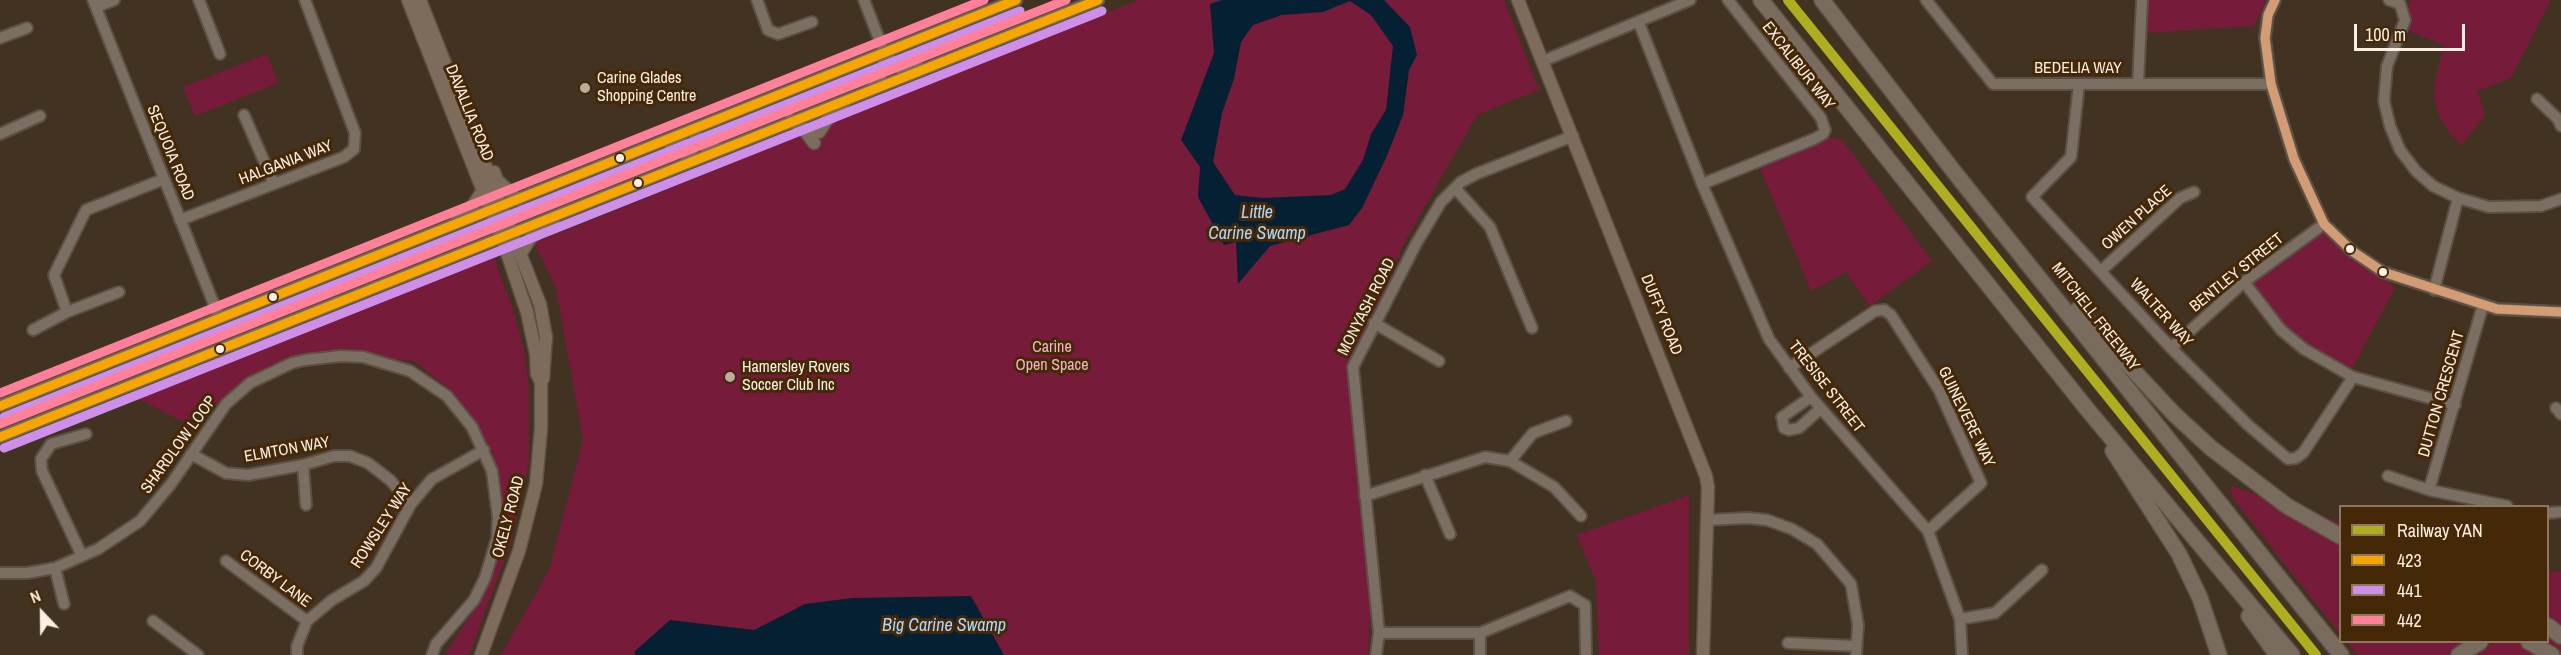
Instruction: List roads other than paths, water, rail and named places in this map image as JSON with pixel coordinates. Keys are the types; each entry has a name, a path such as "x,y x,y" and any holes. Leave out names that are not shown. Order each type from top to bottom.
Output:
{"highway":[{"path":"1761,0 2088,409 2204,546 2292,655"},
{"name":"MITCHELL FREEWAY","path":"1822,0 1940,154 2341,655"},
{"path":"2020,252 2174,414 2211,448 2287,506 2339,535"},
{"path":"2088,409 2180,554 2200,598 2219,655"},
{"path":"2204,546 2277,655"},
{"path":"2459,655 2478,643"},
{"path":"2531,643 2552,655"}],"main road":[{"name":"DAVALLIA ROAD","path":"408,0 482,192 495,209"},
{"name":"DAVALLIA ROAD","path":"420,0 469,125 495,209 506,234"},
{"path":"0,406 1017,0"},
{"path":"0,437 791,120 1098,0"},
{"name":"DUFFY ROAD","path":"1518,0 1700,458 1708,487 1703,655"},
{"path":"791,120 817,137 826,121 849,98"},
{"path":"469,125 484,148 497,180 518,200"},
{"path":"692,130 704,145 720,150"},
{"path":"655,144 679,141 687,145 691,153 685,164"},
{"path":"420,238 437,224 468,213 482,192"},
{"path":"521,253 526,242 538,230 611,193"},
{"name":"OKELY ROAD","path":"506,234 521,253 545,324 544,375 541,382"},
{"name":"OKELY ROAD","path":"481,655 519,551 536,484 540,449 541,382 525,306 506,234"},
{"path":"486,243 502,257 525,306"}],"street":[{"path":"94,3 114,0"},
{"path":"199,0 220,54"},
{"name":"HALGANIA WAY","path":"180,220 344,158 354,149 355,134 305,0"},
{"path":"757,0 768,30 778,34 812,22"},
{"path":"864,0 884,52 900,69 926,68"},
{"path":"1543,61 1690,0"},
{"name":"EXCALIBUR WAY","path":"1702,184 1821,136 1825,130 1821,118 1728,0"},
{"name":"BEDELIA WAY","path":"1926,0 1993,84 2271,84"},
{"path":"2138,84 2142,0"},
{"path":"2275,0 2268,15 2265,38 2271,84 2294,159 2324,224 2352,251 2383,272 2483,305 2532,313 2561,312"},
{"path":"2390,0 2400,4 2405,12 2405,20 2387,66 2384,101 2390,126 2400,150 2416,171 2433,186 2458,198 2489,207 2541,206 2561,199"},
{"name":"SEQUOIA ROAD","path":"94,3 219,317"},
{"name":"TRESISE STREET","path":"1639,23 1702,184 1769,339 1820,409 1928,531 1960,619 1962,655"},
{"path":"0,38 27,28"},
{"path":"870,90 881,77 884,52"},
{"name":"WALTER WAY","path":"2079,84 2072,157 2032,197 2102,270 2171,348 2248,425 2288,459 2296,458 2303,453 2354,377"},
{"path":"2537,99 2558,119 2561,126"},
{"path":"244,115 274,184"},
{"path":"0,134 40,116"},
{"name":"MONYASH ROAD","path":"1376,655 1379,633 1353,367 1374,323 1441,202 1455,188 1476,174 1573,136"},
{"path":"67,312 54,275 86,210 164,179"},
{"path":"1455,188 1490,227 1532,328"},
{"name":"OWEN PLACE","path":"2102,270 2180,198 2194,192"},
{"path":"2434,290 2458,198"},
{"name":"BENTLEY STREET","path":"2171,348 2244,282 2324,224"},
{"path":"2244,282 2281,330 2304,349 2354,377 2455,405"},
{"path":"33,330 67,312 119,292"},
{"name":"DUTTON CRESCENT","path":"2429,490 2483,305"},
{"name":"GUINEVERE WAY","path":"1789,368 1875,311 1884,310 1891,315 1939,390 1982,483 1928,531"},
{"path":"1374,323 1439,361"},
{"name":"SHARDLOW LOOP","path":"0,573 27,573 55,568 98,549 140,521 171,484 226,404 250,383 292,363 341,356 385,362 410,371 440,390 461,410 484,450 492,471 496,495 498,517 494,549 485,578 474,600 436,644 432,655"},
{"path":"1811,397 1782,417 1784,428 1789,430 1799,428 1820,409"},
{"path":"1510,460 1533,433 1566,421"},
{"path":"82,556 42,471 41,459 51,444 86,434"},
{"name":"ROWSLEY WAY","path":"307,621 332,600 364,581 376,568 411,504 432,479 484,450"},
{"name":"ELMTON WAY","path":"191,454 226,473 248,475 303,465 334,456 350,456 368,463 390,480 411,504"},
{"path":"1365,496 1485,457 1510,460 1554,487 1581,516"},
{"path":"303,465 306,505"},
{"path":"1425,475 1450,534"},
{"path":"2388,476 2429,490 2498,505"},
{"path":"1707,520 1748,518 1767,520 1792,529 1817,544 1851,584 1858,625 1856,651 1788,643"},
{"name":"CORBY LANE","path":"226,561 307,621"},
{"path":"55,568 64,604"},
{"path":"1960,619 1995,613 2042,570"},
{"path":"1379,633 1480,633 1570,596 1585,605 1586,655"},
{"path":"153,621 198,655"},
{"path":"297,655 297,646 307,621"},
{"path":"1480,633 1480,655"}],"water":[{"name":"Little Carine Swamp","path":"1222,0 1384,0 1410,27 1417,55 1409,70 1403,115 1386,158 1362,208 1349,225 1270,246 1238,284 1236,242 1224,245 1198,197 1200,167 1181,140 1214,53 1210,4","holes":["1350,1 1371,15 1393,46 1386,110 1371,134 1363,160 1345,189 1331,195 1263,198 1235,195 1213,162 1222,113 1234,79 1241,42 1253,25 1282,15 1323,12"]},
{"name":"Big Carine Swamp","path":"971,596 1004,655 635,655 635,651 670,620 754,630 805,604 852,598"}],"rail line":[{"name":"YAN","path":"1788,0 2316,655"}],"place":[{"name":"Carine Glades Shopping Centre","path":"585,88"},
{"name":"Hamersley Rovers Soccer Club Inc","path":"730,377"}],"park label":[{"name":"Carine Open Space","path":"1052,357"}]}
